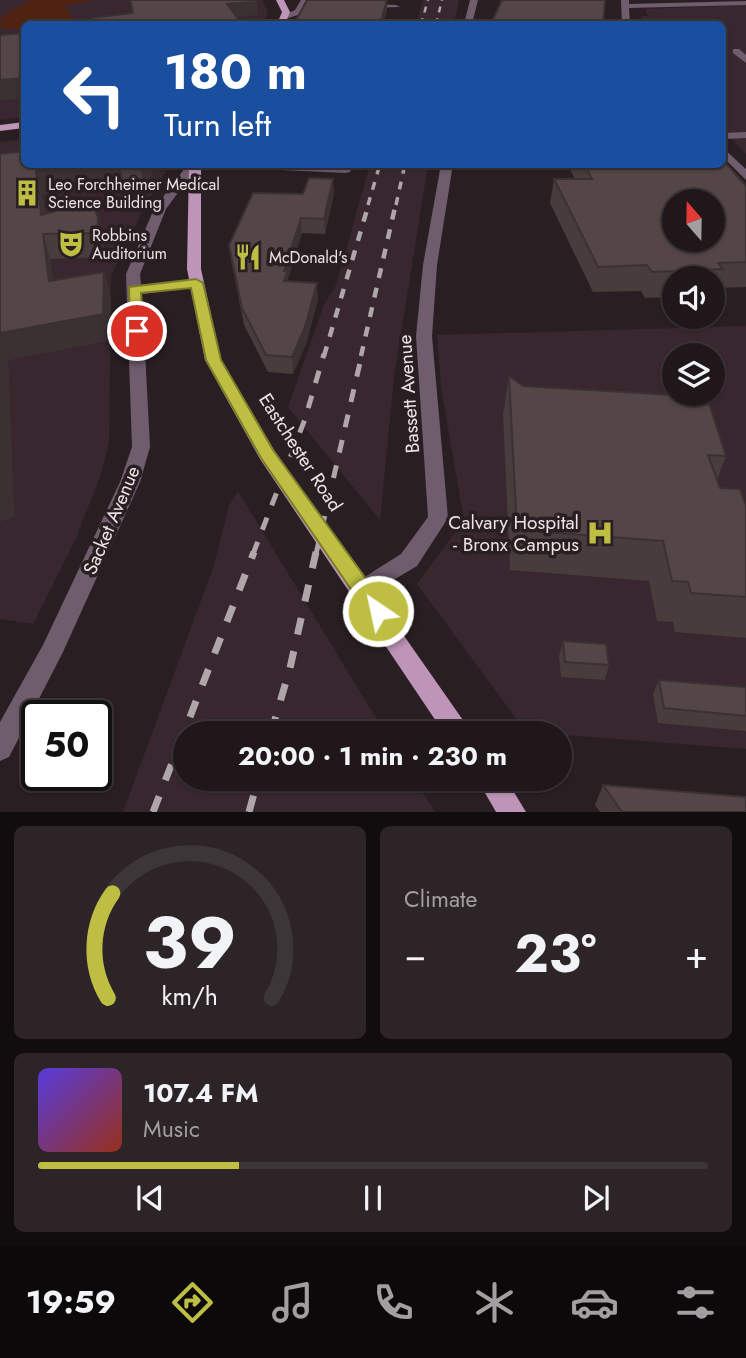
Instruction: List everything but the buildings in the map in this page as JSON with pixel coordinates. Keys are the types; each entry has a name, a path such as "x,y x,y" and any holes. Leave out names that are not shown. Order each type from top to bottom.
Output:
{"main road":[{"path":"280,0 286,12 283,21"},
{"path":"0,128 21,125"},
{"path":"0,134 21,131"},
{"name":"Eastchester Road","path":"195,168 196,283 213,360 267,454 363,589 451,721"},
{"path":"498,791 512,812"}],"street":[{"path":"469,21 474,0"},
{"path":"625,3 669,0"},
{"path":"691,0 711,2"},
{"path":"732,0 746,2"},
{"path":"625,3 746,2"},
{"path":"283,21 298,12 306,3"},
{"path":"625,3 626,21"},
{"path":"359,6 396,7"},
{"path":"736,51 746,60"},
{"path":"726,136 746,135"},
{"path":"726,154 746,176"},
{"name":"Sacket Avenue","path":"0,748 87,577 130,482 141,447 142,422 133,274 160,209 192,168"},
{"name":"Bassett Avenue","path":"363,589 409,560 438,518 424,336 430,265 446,168"},
{"path":"134,290 196,283"}],"shaded area":[{"path":"0,0 262,0 268,10 265,21 21,21 21,117 0,120"},
{"path":"31,0 94,0 64,6 75,19 21,21 21,30 0,28 2,16"},
{"path":"423,0 459,0 455,21 417,21"},
{"path":"746,5 746,154 726,133 726,21 641,21 641,16 648,16 645,9"},
{"path":"21,139 21,168 168,168 145,206 111,276 109,444 100,477 76,538 33,624 0,619 0,142"},
{"path":"369,168 428,168 394,377 380,520 288,407 324,305 336,285"},
{"name":"Calvary Hospital - Bronx Campus","path":"746,326 746,749 572,736 572,721 518,721 417,584 464,520 441,387 437,335 725,329 725,327"},
{"path":"238,491 378,721 173,721 173,791 422,791 435,812 123,812 213,568 229,506"}],"railway":[{"path":"422,21 428,0"},
{"path":"437,21 442,0"},
{"path":"368,205 379,168"},
{"path":"396,205 404,168"},
{"path":"324,356 369,203"},
{"path":"361,356 396,203"},
{"path":"253,554 305,419 324,354"},
{"path":"316,554 362,354"},
{"path":"153,812 254,552"},
{"path":"275,721 290,668 316,552"},
{"path":"249,812 255,791"}],"place":[{"name":"Leo Forchheimer Medical Science Building","path":"27,193"},
{"name":"Robbins Auditorium","path":"71,244"},
{"name":"McDonald's","path":"248,257"},
{"name":"Calvary Hospital - Bronx Campus","path":"600,533"}],"route":[{"path":"137,331 134,290 196,283 213,360 267,454 378,611"}]}
